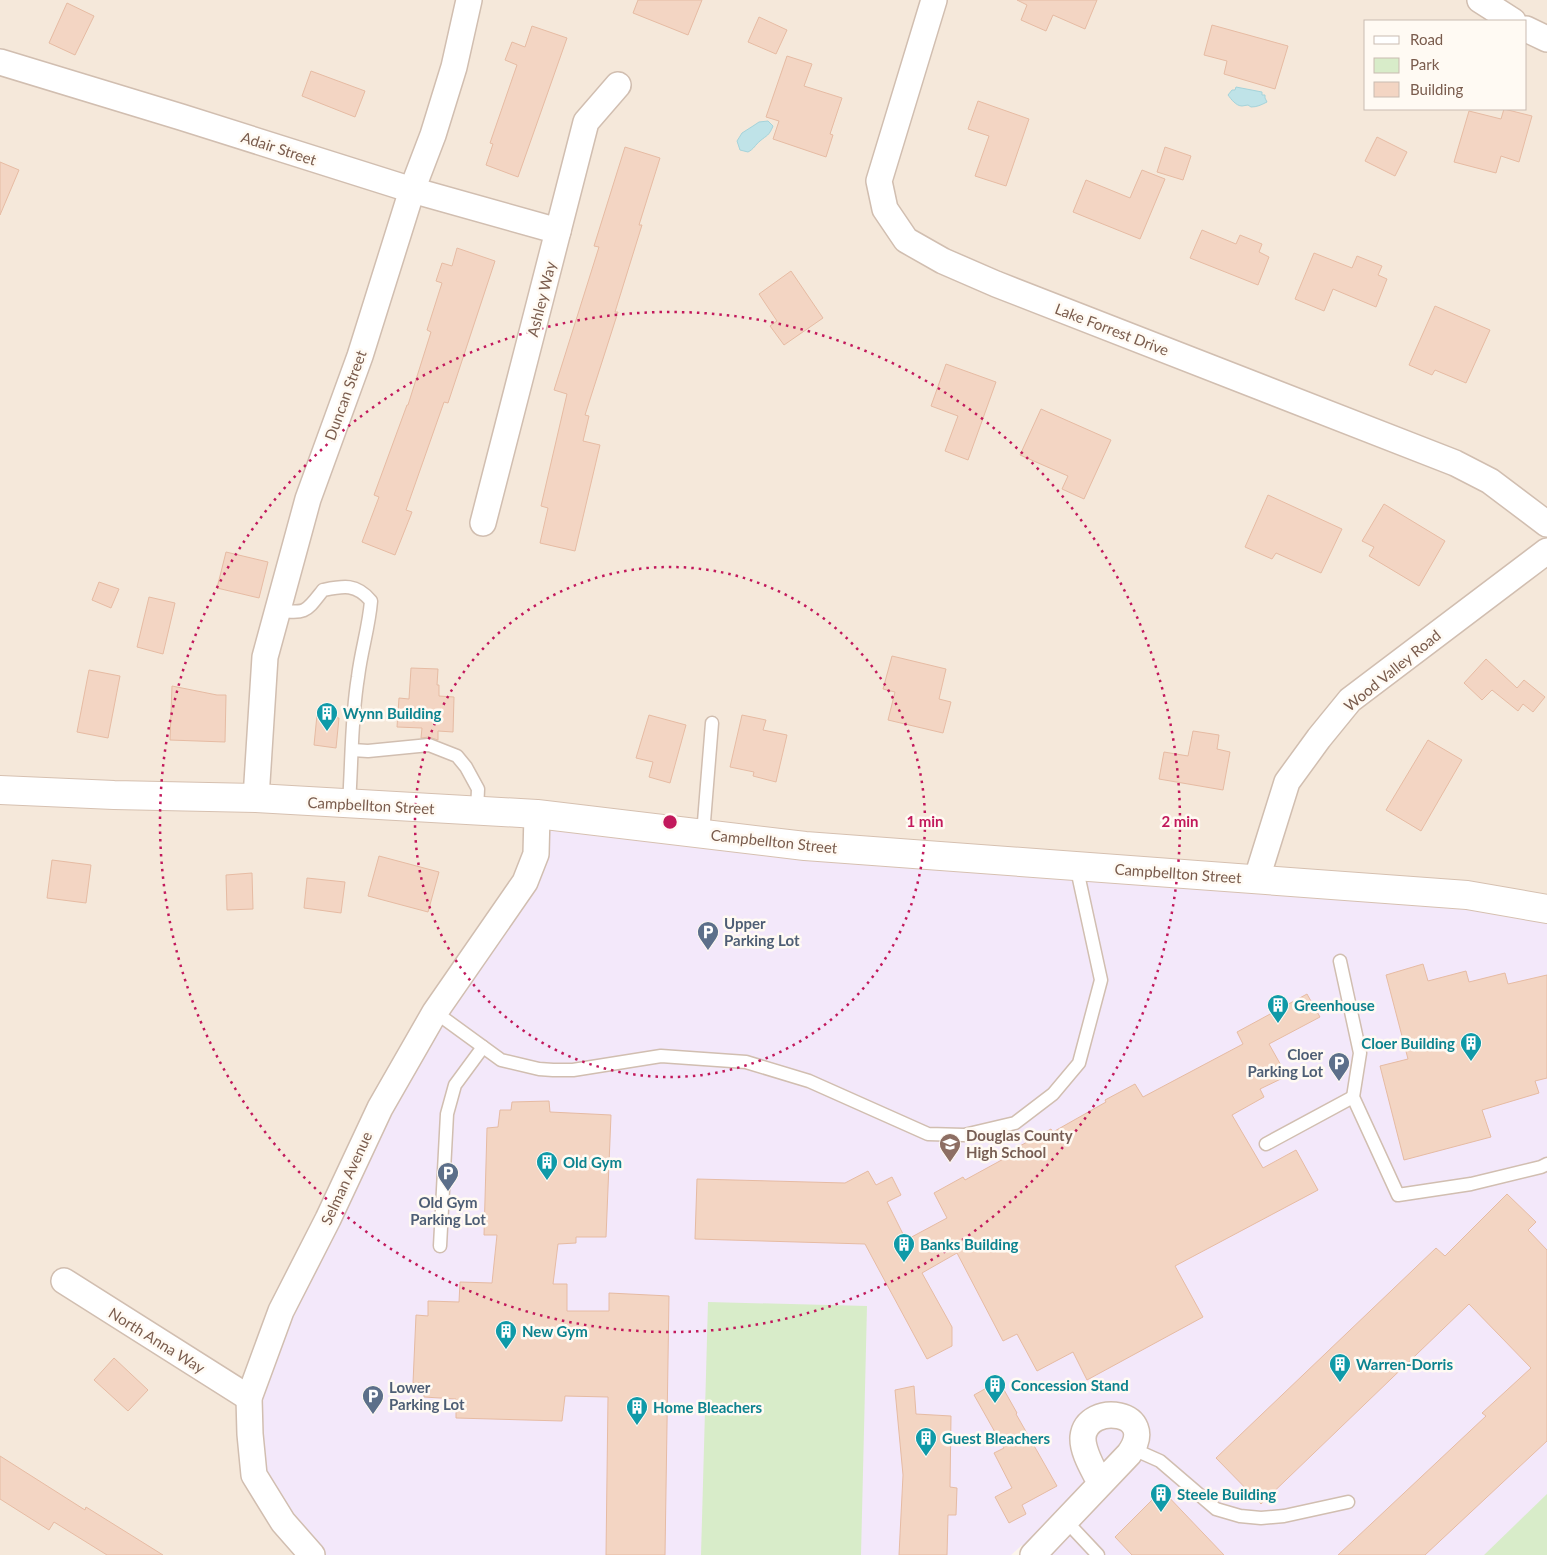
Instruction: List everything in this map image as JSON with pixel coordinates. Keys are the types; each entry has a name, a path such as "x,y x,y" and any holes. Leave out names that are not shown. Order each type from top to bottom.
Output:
{"main road":[{"name":"Campbellton Street","path":"0,790 256,798 537,814 805,846 1257,878 1466,895 1547,909"}],"street":[{"name":"Duncan Street","path":"256,798 265,657 277,610 308,499 360,356 412,190 434,135 454,67 469,0"},
{"name":"Lake Forrest Drive","path":"934,0 879,180 885,209 906,240 942,261 996,284 1455,462 1490,481 1547,524"},
{"path":"1480,0 1511,20"},
{"path":"1527,30 1547,40"},
{"name":"Adair Street","path":"0,62 412,190 558,231"},
{"name":"Ashley Way","path":"483,523 586,122 618,85"},
{"name":"Wood Valley Road","path":"1257,878 1287,782 1350,700 1547,551"},
{"name":"Selman Avenue","path":"312,1555 283,1522 254,1475 249,1398 281,1311 380,1108 435,1012 525,882 536,854 537,814"},
{"name":"North Anna Way","path":"64,1281 249,1398"},
{"path":"1033,1555 1133,1449 1136,1443 1137,1432 1133,1424 1122,1417 1110,1414 1096,1418 1083,1435 1088,1459 1100,1483"}],"lane":[{"path":"277,610 300,612 310,606 323,590 346,586 364,592 371,601 370,616 358,677 349,803"},
{"path":"703,834 712,724"},
{"path":"352,750 368,751 429,746 456,756 466,767 478,788 476,811"},
{"path":"435,1012 501,1060 553,1070 573,1070 661,1056 746,1062 809,1081 928,1134 964,1135 1015,1123 1054,1094 1079,1063 1101,980 1076,865"},
{"path":"1340,961 1360,1053 1353,1097 1398,1195 1471,1184 1547,1164"},
{"path":"440,1246 447,1114 455,1085 483,1047"},
{"path":"1266,1144 1353,1097"},
{"path":"1133,1449 1160,1461 1216,1509 1240,1516 1261,1518 1284,1516 1348,1502"},
{"path":"1066,1520 1098,1555"}],"shaded area":[{"path":"0,0 1547,0 1547,919 312,1555 0,1555"},
{"name":"Douglas County High School","path":"537,814 1547,915 1547,1555 1029,1555 1022,1545 1011,1555 312,1555 283,1522 250,1434 281,1311 328,1219 525,882"}],"green space":[{"path":"708,1302 867,1306 861,1555 701,1555"},
{"path":"1547,1494 1547,1555 1484,1555"}],"water":[{"path":"1236,87 1262,92 1267,102 1253,107 1238,105 1228,95"},
{"path":"768,121 773,126 768,135 758,142 752,150 748,152 740,150 737,141 742,133 759,122"}],"building":[{"path":"638,0 702,0 688,35 633,13"},
{"path":"1017,0 1097,0 1085,29 1053,15 1046,31 1021,20 1027,5"},
{"path":"67,3 94,16 75,55 49,43"},
{"path":"759,17 787,30 776,54 748,42"},
{"path":"1212,25 1288,46 1275,89 1224,74 1227,61 1204,55"},
{"path":"532,26 567,38 518,177 486,165 493,144 490,143 517,65 505,60 512,42 525,47"},
{"path":"787,56 812,64 804,86 842,98 830,134 833,135 826,157 773,139 779,121 766,117"},
{"path":"311,71 365,91 355,117 302,96"},
{"path":"978,101 1029,119 1006,186 975,176 989,136 968,129"},
{"path":"1504,110 1532,116 1519,162 1501,156 1496,173 1454,162 1469,111 1501,119"},
{"path":"1377,137 1407,152 1395,176 1365,161"},
{"path":"625,147 660,158 639,225 642,225 615,312 618,312 585,415 589,416 583,441 600,445 575,551 540,543 548,508 541,506 567,394 554,390 599,247 594,246"},
{"path":"1165,147 1191,156 1183,180 1157,172"},
{"path":"0,162 19,170 0,215"},
{"path":"1142,170 1165,179 1140,239 1073,212 1086,180 1130,198"},
{"path":"1202,230 1236,244 1240,235 1262,244 1259,252 1269,257 1258,285 1190,258"},
{"path":"457,248 495,261 448,403 444,402 406,510 412,512 395,555 362,542 379,497 374,495 408,405 431,332 427,330 442,283 436,281 442,263 452,266"},
{"path":"1314,253 1352,268 1357,256 1382,266 1378,275 1387,279 1376,307 1333,289 1324,311 1295,299"},
{"path":"791,271 823,318 784,345 770,326 777,321 759,294"},
{"path":"1435,306 1490,330 1466,383 1435,370 1432,375 1409,365"},
{"path":"946,364 996,382 968,460 945,451 958,416 931,406"},
{"path":"1041,409 1111,440 1084,499 1062,489 1068,476 1020,455"},
{"path":"1268,495 1342,529 1321,573 1276,553 1272,559 1245,547"},
{"path":"1384,504 1445,541 1419,586 1369,556 1374,547 1362,541"},
{"path":"226,552 268,562 259,598 217,588"},
{"path":"99,582 119,589 111,608 92,600"},
{"path":"149,597 175,603 163,654 137,647"},
{"path":"892,656 946,669 939,699 951,702 943,733 888,720 895,692 883,689"},
{"path":"1486,659 1517,688 1524,680 1545,697 1533,712 1523,704 1518,711 1492,690 1482,700 1464,683"},
{"path":"411,668 438,669 437,685 439,685 439,696 454,697 453,732 438,731 438,740 429,737 421,738 422,728 397,727 399,698 409,699"},
{"path":"89,670 120,676 108,738 77,732"},
{"path":"172,686 226,695 225,742 170,740"},
{"name":"Wynn Building","path":"317,715 339,718 336,748 314,745"},
{"path":"649,715 686,725 670,783 649,777 653,762 636,758"},
{"path":"742,715 766,720 763,730 787,735 776,782 753,776 754,772 730,767"},
{"path":"1193,731 1219,735 1217,749 1230,752 1223,790 1159,779 1164,752 1188,756"},
{"path":"1428,740 1462,760 1421,831 1386,810"},
{"path":"379,856 439,872 428,912 368,896"},
{"path":"52,860 91,865 86,903 47,898"},
{"path":"252,873 253,909 227,910 226,875"},
{"path":"307,878 345,882 341,913 304,908"},
{"name":"Cloer Building","path":"1423,964 1428,981 1466,971 1469,982 1505,973 1508,984 1547,975 1547,1078 1535,1081 1539,1093 1482,1110 1491,1137 1404,1160 1380,1066 1408,1059 1386,975"},
{"path":"1307,994 1320,1017 1269,1044 1287,1076 1260,1089 1264,1097 1232,1115 1263,1168 1296,1150 1318,1190 1175,1266 1203,1317 1087,1380 1073,1352 1037,1371 1017,1334 1003,1341 957,1253 922,1273 952,1327 952,1346 927,1359 865,1244 695,1239 697,1179 845,1183 868,1171 876,1185 892,1177 901,1195 887,1202 906,1240 947,1218 934,1193 963,1177 965,1180 1020,1150 1018,1147 1051,1129 1053,1132 1135,1084 1143,1097 1243,1044 1237,1032"},
{"path":"549,1101 550,1112 611,1115 606,1237 576,1237 576,1243 558,1244 553,1284 567,1284 567,1311 609,1311 609,1293 669,1296 665,1555 606,1555 608,1397 565,1396 562,1421 456,1418 456,1399 424,1397 424,1383 413,1383 416,1315 428,1316 428,1301 459,1302 460,1282 492,1283 497,1235 484,1235 487,1128 498,1127 500,1110 511,1110 512,1102"},
{"name":"Warren-Dorris","path":"1507,1194 1536,1222 1528,1230 1547,1250 1547,1441 1425,1555 1338,1555 1486,1416 1482,1413 1531,1368 1469,1304 1261,1504 1216,1458 1436,1248 1445,1256"},
{"path":"114,1358 148,1390 128,1411 94,1380"},
{"path":"999,1381 1057,1486 1022,1505 1026,1514 1009,1523 995,1497 1012,1488 994,1453 1004,1448 974,1395"},
{"name":"Guest Bleachers","path":"914,1386 916,1414 951,1416 950,1487 957,1488 956,1515 948,1515 947,1555 899,1555 903,1475 895,1390"},
{"path":"0,1456 85,1510 86,1507 163,1555 107,1555 54,1522 49,1530 0,1499"},
{"name":"Steele Building","path":"1162,1490 1224,1555 1132,1555 1115,1537"}],"place":[{"name":"Wynn Building","path":"327,732"},
{"name":"Upper Parking Lot","path":"708,951"},
{"name":"Greenhouse","path":"1278,1024"},
{"name":"Cloer Building","path":"1471,1062"},
{"name":"Cloer Parking Lot","path":"1339,1082"},
{"name":"Douglas County High School","path":"950,1163"},
{"name":"Old Gym","path":"547,1181"},
{"name":"Old Gym Parking Lot","path":"448,1192"},
{"name":"Banks Building","path":"904,1263"},
{"name":"New Gym","path":"506,1350"},
{"name":"Warren-Dorris","path":"1340,1383"},
{"name":"Concession Stand","path":"995,1404"},
{"name":"Lower Parking Lot","path":"373,1415"},
{"name":"Home Bleachers","path":"637,1426"},
{"name":"Guest Bleachers","path":"926,1457"},
{"name":"Steele Building","path":"1161,1513"}]}
